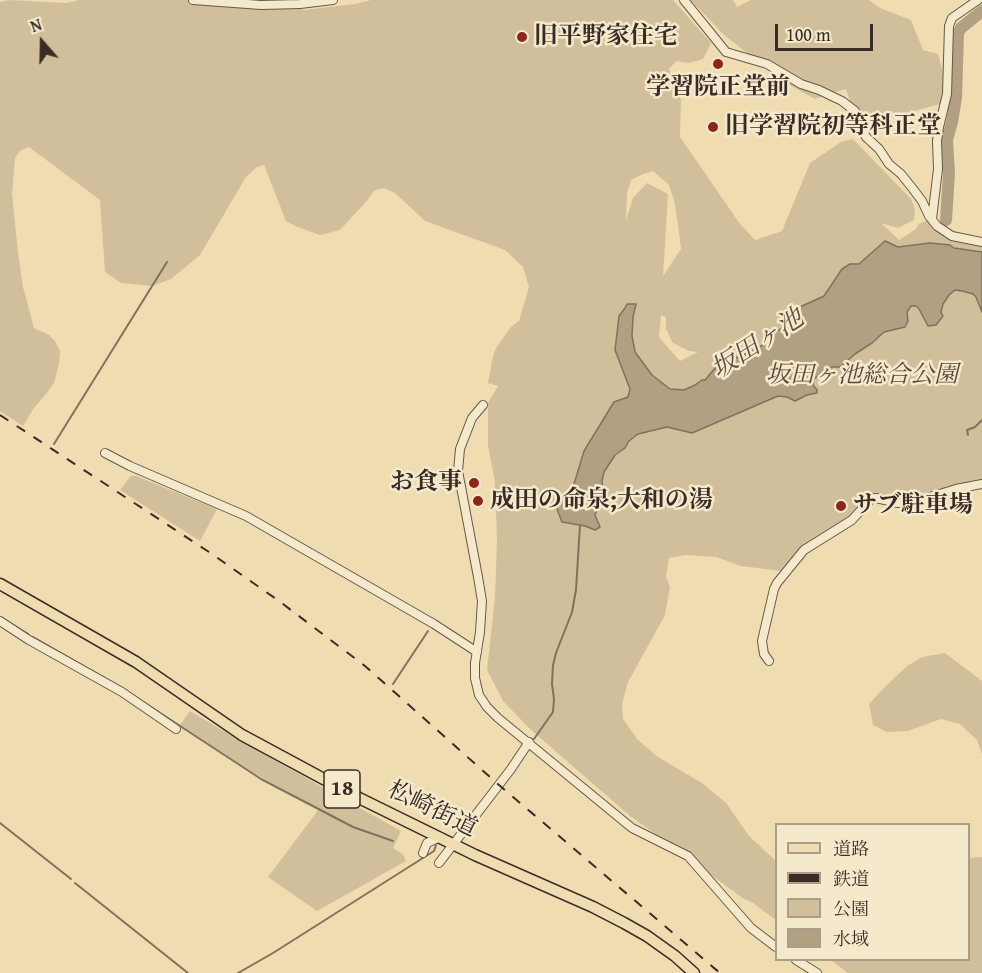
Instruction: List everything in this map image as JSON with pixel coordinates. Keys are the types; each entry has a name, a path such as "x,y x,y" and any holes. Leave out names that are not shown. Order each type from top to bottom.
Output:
{"main road":[{"name":"松崎街道","path":"0,584 136,662 242,735 350,793 624,923 647,936 694,973"}],"street":[{"path":"193,0 261,5 333,0"},
{"path":"684,0 726,52 767,64 801,84 842,101 855,111 866,137 913,189 937,226 952,236 982,242"},
{"path":"932,219 938,169 937,141 947,94 949,26 952,18 978,0"},
{"path":"483,405 472,418 460,449 458,471 482,601 475,663 475,678 479,695 498,718 632,828 688,856 746,923 775,945"},
{"path":"105,453 246,516 434,624 477,652"},
{"path":"769,662 764,654 762,641 774,589 804,550 852,520 871,499 898,503 914,502 956,489 982,484"},
{"path":"0,621 29,640 122,692 176,729"},
{"path":"439,863 529,742"},
{"path":"423,853 427,843 440,837"},
{"path":"798,961 817,973"}],"green space":[{"name":"坂田ヶ池総合公園","path":"9,0 66,3 79,0 289,0 290,5 304,10 371,0 673,0 711,43 703,59 689,63 676,61 669,69 681,100 680,137 740,224 755,240 782,231 810,163 841,142 853,139 911,199 915,210 914,220 898,228 881,223 899,240 916,229 919,224 928,220 934,229 951,239 982,245 982,480 914,499 868,496 850,517 802,547 781,571 741,566 716,557 686,555 669,558 666,577 670,587 665,615 628,682 622,704 623,719 637,739 658,757 702,783 726,803 749,836 775,860 775,919 629,815 530,729 503,701 487,670 495,597 497,540 495,482 488,445 488,403 498,386 488,383 496,348 511,327 519,321 529,287 523,267 505,250 425,221 395,193 384,188 375,190 340,230 320,235 286,221 264,165 257,167 246,177 200,255 171,279 152,286 121,283 105,272 100,200 29,147 20,151 15,158 12,193 18,253 23,287 34,328 49,335 55,341 60,351 59,364 54,383 33,409 23,426 0,411 0,2","holes":["653,171 669,185 674,200 681,249 663,276 668,194 647,183 633,198 626,220 627,193 631,180","661,315 666,317 666,329 673,343 689,351 698,352 680,361 659,337"]},
{"path":"691,0 733,0 737,7 751,0 869,0 880,8 911,20 923,50 938,54 951,101 871,123 854,113 846,89 815,99 784,82 723,34"},
{"path":"131,476 217,509 200,541 120,490"},
{"path":"945,653 982,681 982,754 977,740 960,724 941,719 908,731 887,732 873,725 869,704 883,689 907,666 922,657"},
{"path":"190,711 401,831 393,848 403,854 406,861 317,911 268,877 319,809 250,771 180,725"},
{"path":"982,857 982,973 848,973 832,961 970,961 970,858"}],"water":[{"path":"885,241 898,247 930,243 982,252 982,312 973,294 955,290 943,304 941,312 943,316 936,325 928,326 919,309 911,306 907,312 908,321 905,327 884,332 840,367 832,367 815,378 813,385 817,393 795,401 778,396 692,433 667,427 638,434 615,455 604,472 603,495 595,515 600,527 595,530 562,522 557,509 558,505 574,484 584,451 614,402 628,397 630,389 615,350 619,316 627,304 636,304 632,336 635,352 652,375 670,389 684,390 705,380 716,367 723,363 761,346 784,327 789,312 824,296 842,269 850,264 859,264"}],"waterway":[{"path":"946,220 949,173 947,140 956,98 958,33 982,11"},
{"path":"54,444 167,262"},
{"path":"968,435 967,430 975,427 982,420"},
{"path":"534,739 553,712 553,665 572,612 576,590 580,525"},
{"path":"0,617 28,634"},
{"path":"393,684 428,631"},
{"path":"33,637 119,686 261,779 353,827 393,841"},
{"path":"0,823 71,879"},
{"path":"238,973 434,851 436,845"},
{"path":"75,883 188,973"}],"railway":[{"path":"0,415 209,552 365,666 499,785 720,973"}],"place":[{"name":"旧平野家住宅","path":"522,37"},
{"name":"学習院正堂前","path":"718,64"},
{"name":"旧学習院初等科正堂","path":"713,127"},
{"name":"お食事","path":"474,483"},
{"name":"成田の命泉;大和の湯","path":"478,501"},
{"name":"サブ駐車場","path":"841,506"}],"water label":[{"name":"坂田ヶ池","path":"758,345"}]}
